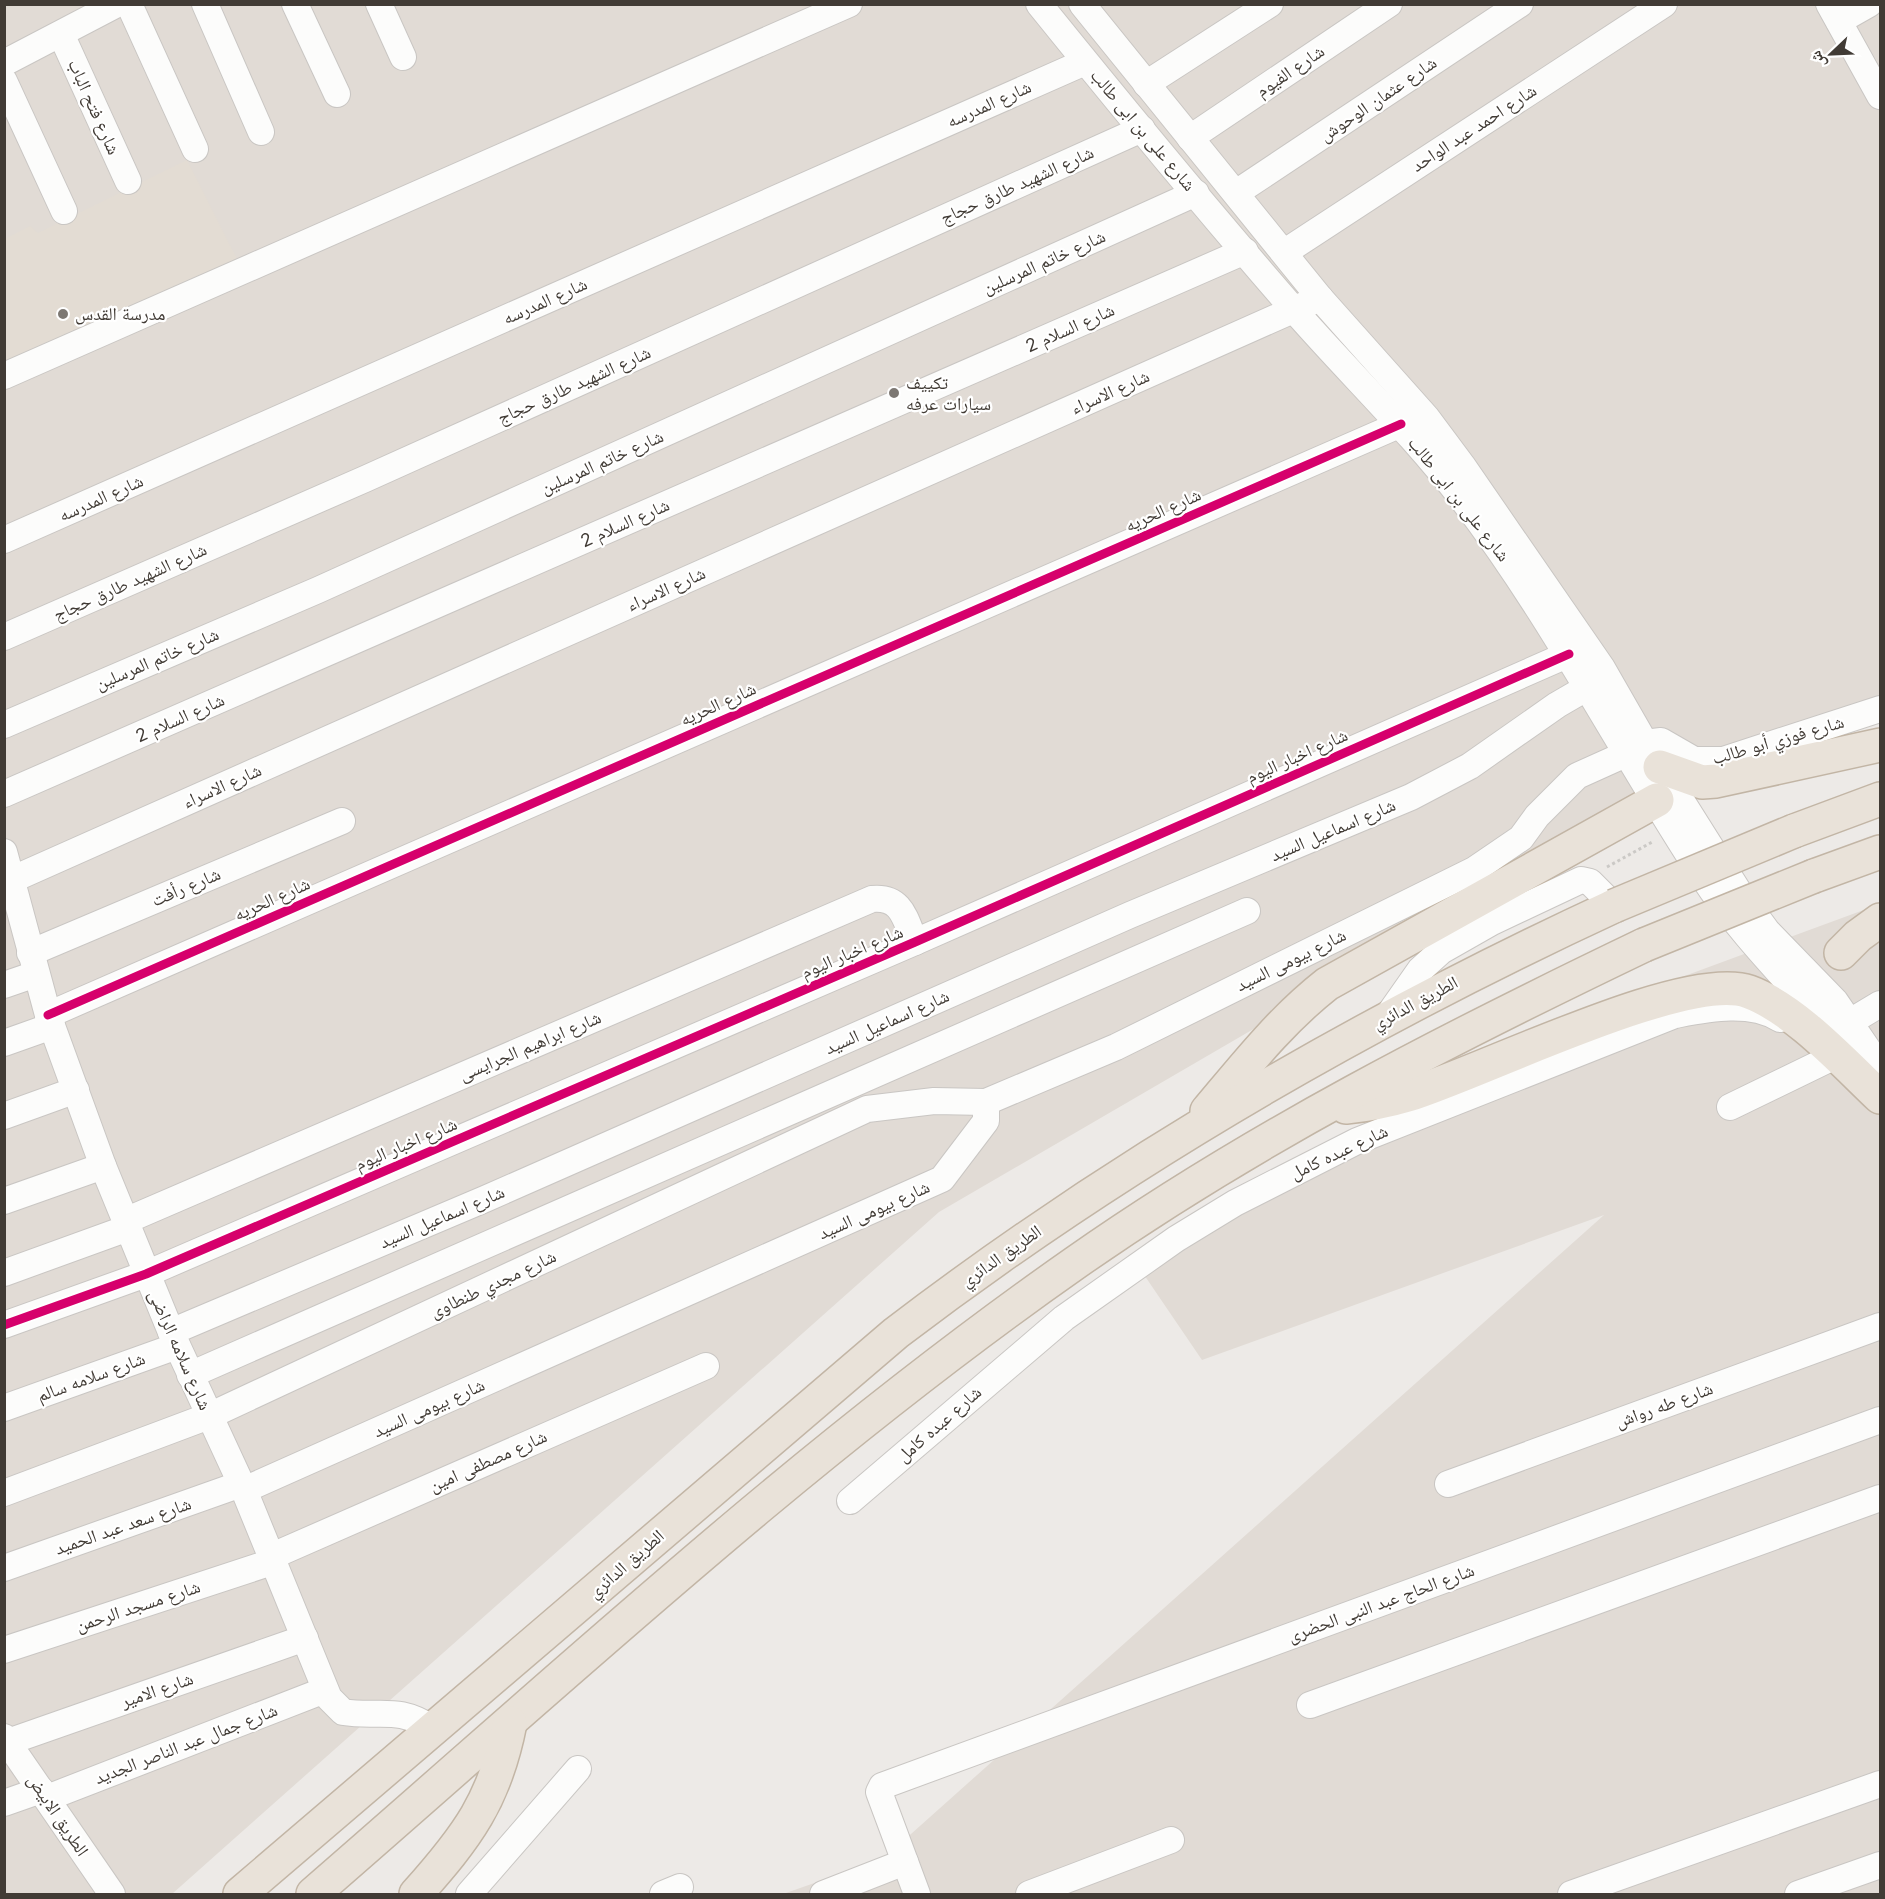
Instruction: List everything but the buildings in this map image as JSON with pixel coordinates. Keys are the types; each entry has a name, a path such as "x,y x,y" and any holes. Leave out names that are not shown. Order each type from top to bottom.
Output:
{"highway":[{"path":"1645,755 1702,782 1716,781 1881,745"},
{"path":"1191,1130 1269,1036 1299,1006 1326,984 1657,800"},
{"name":"الطريق الدائري","path":"240,1894 896,1333 1016,1244 1191,1130 1387,1017 1488,965 1614,906 1794,831 1881,800"},
{"path":"313,1894 751,1515 924,1372 1078,1261 1213,1173 1320,1111 1477,1026 1644,945 1814,876 1881,852"},
{"path":"1841,953 1858,936 1881,920"},
{"path":"1320,1111 1376,1103 1409,1095 1642,1006 1684,993 1721,988 1746,991 1772,1002 1880,1097"},
{"path":"416,1894 452,1854 479,1814 499,1770 510,1723"}],"street":[{"path":"4,63 117,4"},
{"path":"129,4 195,149"},
{"path":"205,4 261,132"},
{"path":"294,4 337,94"},
{"path":"379,4 403,57"},
{"path":"4,376 849,4"},
{"name":"شارع على بن ابى طالب","path":"1039,4 1294,310 1401,424 1486,530 1569,654 1588,687 1645,755 1719,865 1762,940"},
{"name":"شارع على بن ابى طالب","path":"1082,4 1320,298 1426,418 1462,465 1602,668 1645,755 1657,800 1702,876 1762,940"},
{"path":"1146,84 1270,4"},
{"name":"شارع الفيوم","path":"1190,138 1389,4"},
{"name":"شارع عثمان الوحوش","path":"1236,193 1521,4"},
{"name":"شارع احمد عبد الواحد","path":"1285,252 1664,4"},
{"path":"1869,4 1834,13 1881,96"},
{"name":"شارع فتح الباب","path":"61,34 128,181"},
{"name":"شارع المدرسه","path":"4,540 1085,62"},
{"path":"4,81 64,211"},
{"name":"شارع الشهيد طارق حجاج","path":"4,638 1142,129"},
{"name":"شارع خاتم المرسلين","path":"4,725 329,585 1196,193"},
{"name":"شارع السلام 2","path":"4,794 1245,251"},
{"name":"شارع الاسراء","path":"11,880 1320,298"},
{"name":"شارع الحريه","path":"4,1043 50,1020 1401,424"},
{"name":"شارع اخبار اليوم","path":"4,1325 146,1274 915,942 1569,654"},
{"name":"شارع اسماعيل السيد","path":"174,1339 485,1199 1130,915 1411,797 1470,766 1557,705 1588,687"},
{"name":"شارع فوزي أبو طالب","path":"1645,755 1661,741 1694,760 1723,760 1881,709"},
{"name":"شارع بيومى السيد","path":"243,1487 942,1179 986,1121 986,1102 1116,1047 1474,870 1521,838 1537,816 1578,776 1602,763 1645,755"},
{"name":"شارع رأفت","path":"4,984 33,963 342,821"},
{"name":"شارع سلامه الراضى","path":"4,852 11,880 12,917 33,963 50,1020 103,1166 174,1339 243,1487 325,1690 329,1698 343,1712 398,1713 422,1722 433,1730"},
{"path":"1387,1017 1420,970 1441,951 1492,922 1581,880 1594,885 1614,906"},
{"name":"شارع ابراهيم الجرايسى","path":"126,1225 872,899 885,898 897,904 915,942"},
{"path":"190,1375 1247,911"},
{"path":"1805,968 1881,937"},
{"path":"1762,940 1805,968 1835,1001 1881,1067"},
{"path":"1762,940 1850,1053 1880,1097"},
{"path":"1850,1022 1881,1004"},
{"name":"شارع عبده كامل","path":"850,1501 1010,1362 1119,1278 1235,1203 1357,1141 1675,1016 1705,1009 1756,1010 1776,1016 1831,1058 1881,1106"},
{"path":"1730,1107 1831,1058"},
{"path":"4,1116 76,1090"},
{"name":"شارع مجدي طنطاوى","path":"4,1493 209,1416 867,1109 934,1101 986,1102"},
{"path":"4,1201 103,1166"},
{"path":"4,1273 126,1225"},
{"name":"شارع طه رواش","path":"1448,1484 1881,1326"},
{"name":"شارع سلامه سالم","path":"4,1408 174,1339"},
{"name":"شارع مصطفى امين","path":"271,1559 706,1366"},
{"name":"شارع الحاج عبد النبى الحضرى","path":"905,1862 879,1792 882,1786 1881,1420"},
{"name":"شارع سعد عبد الحميد","path":"4,1568 243,1487"},
{"path":"1310,1705 1881,1498"},
{"name":"شارع مسجد الرحمن","path":"4,1650 271,1559"},
{"name":"شارع الامير","path":"6,1739 305,1638"},
{"name":"شارع جمال عبد الناصر الجديد","path":"4,1803 44,1794 325,1690"},
{"name":"الطريق الابيض","path":"6,1739 112,1894"},
{"path":"469,1894 578,1769"},
{"path":"1571,1894 1881,1785"},
{"path":"1029,1894 1171,1840"},
{"path":"823,1894 905,1862 917,1894"},
{"path":"1798,1894 1881,1865"}],"path":[{"path":"1581,880 1675,830"}],"shaded area":[{"path":"5,5 1880,5 1880,719 1690,775 939,1212 172,1894 5,1894"},
{"name":"مدرسة القدس","path":"187,160 239,263 5,366 5,239 30,226 38,233"},
{"path":"1880,904 1880,1894 783,1894 883,1859 1604,1215 1202,1360 1136,1263 1652,988"}],"cycle path":[{"path":"48,1015 1401,424"},
{"path":"4,1325 146,1274 915,942 1569,654"}],"place":[{"name":"مدرسة القدس","path":"63,314"},
{"name":"تكييف سيارات عرفه","path":"894,393"}]}
